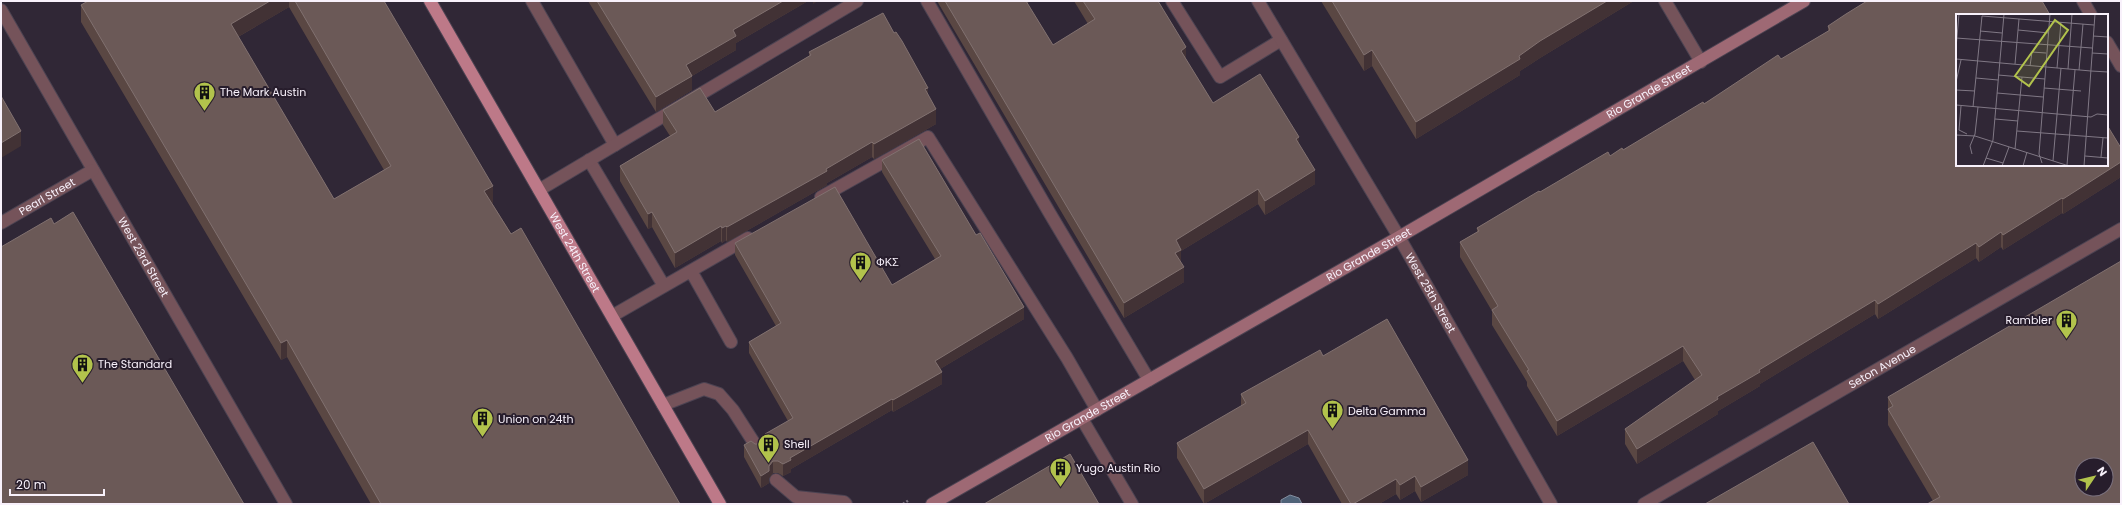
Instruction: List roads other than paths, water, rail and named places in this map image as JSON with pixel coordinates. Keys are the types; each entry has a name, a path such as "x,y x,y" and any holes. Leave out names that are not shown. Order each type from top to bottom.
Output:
{"main road":[{"name":"West 24th Street","path":"430,1 720,504"}],"street":[{"path":"532,1 615,145"},
{"path":"539,190 857,1"},
{"path":"927,1 1045,205 1149,380"},
{"path":"1172,1 1220,77 1281,40"},
{"name":"West 25th Street","path":"1258,1 1399,238 1551,504"},
{"path":"1665,1 1701,62"},
{"name":"Rio Grande Street","path":"932,504 1399,238 1804,1"},
{"path":"2083,1 2090,14"},
{"name":"West 23rd Street","path":"1,10 286,504"},
{"path":"2108,44 2121,66"},
{"path":"814,201 928,137 1067,358 1097,410"},
{"path":"589,160 664,286"},
{"name":"Pearl Street","path":"1,223 93,170"},
{"name":"Seton Avenue","path":"1644,504 2121,229"},
{"path":"612,316 760,232"},
{"path":"691,271 731,342"},
{"path":"663,405 704,389 719,394 733,410 758,449"},
{"path":"1082,419 1132,504"},
{"path":"776,480 796,497 844,502 846,504"}],"water":[{"path":"1290,495 1299,498 1302,504 1281,504 1281,500"}],"place":[{"name":"The Mark Austin","path":"204,112"},
{"name":"ΦΚΣ","path":"861,282"},
{"name":"Rambler","path":"2067,340"},
{"name":"The Standard","path":"82,384"},
{"name":"Delta Gamma","path":"1333,430"},
{"name":"Union on 24th","path":"483,438"},
{"name":"Shell","path":"768,464"},
{"name":"Yugo Austin Rio","path":"1060,488"}]}
